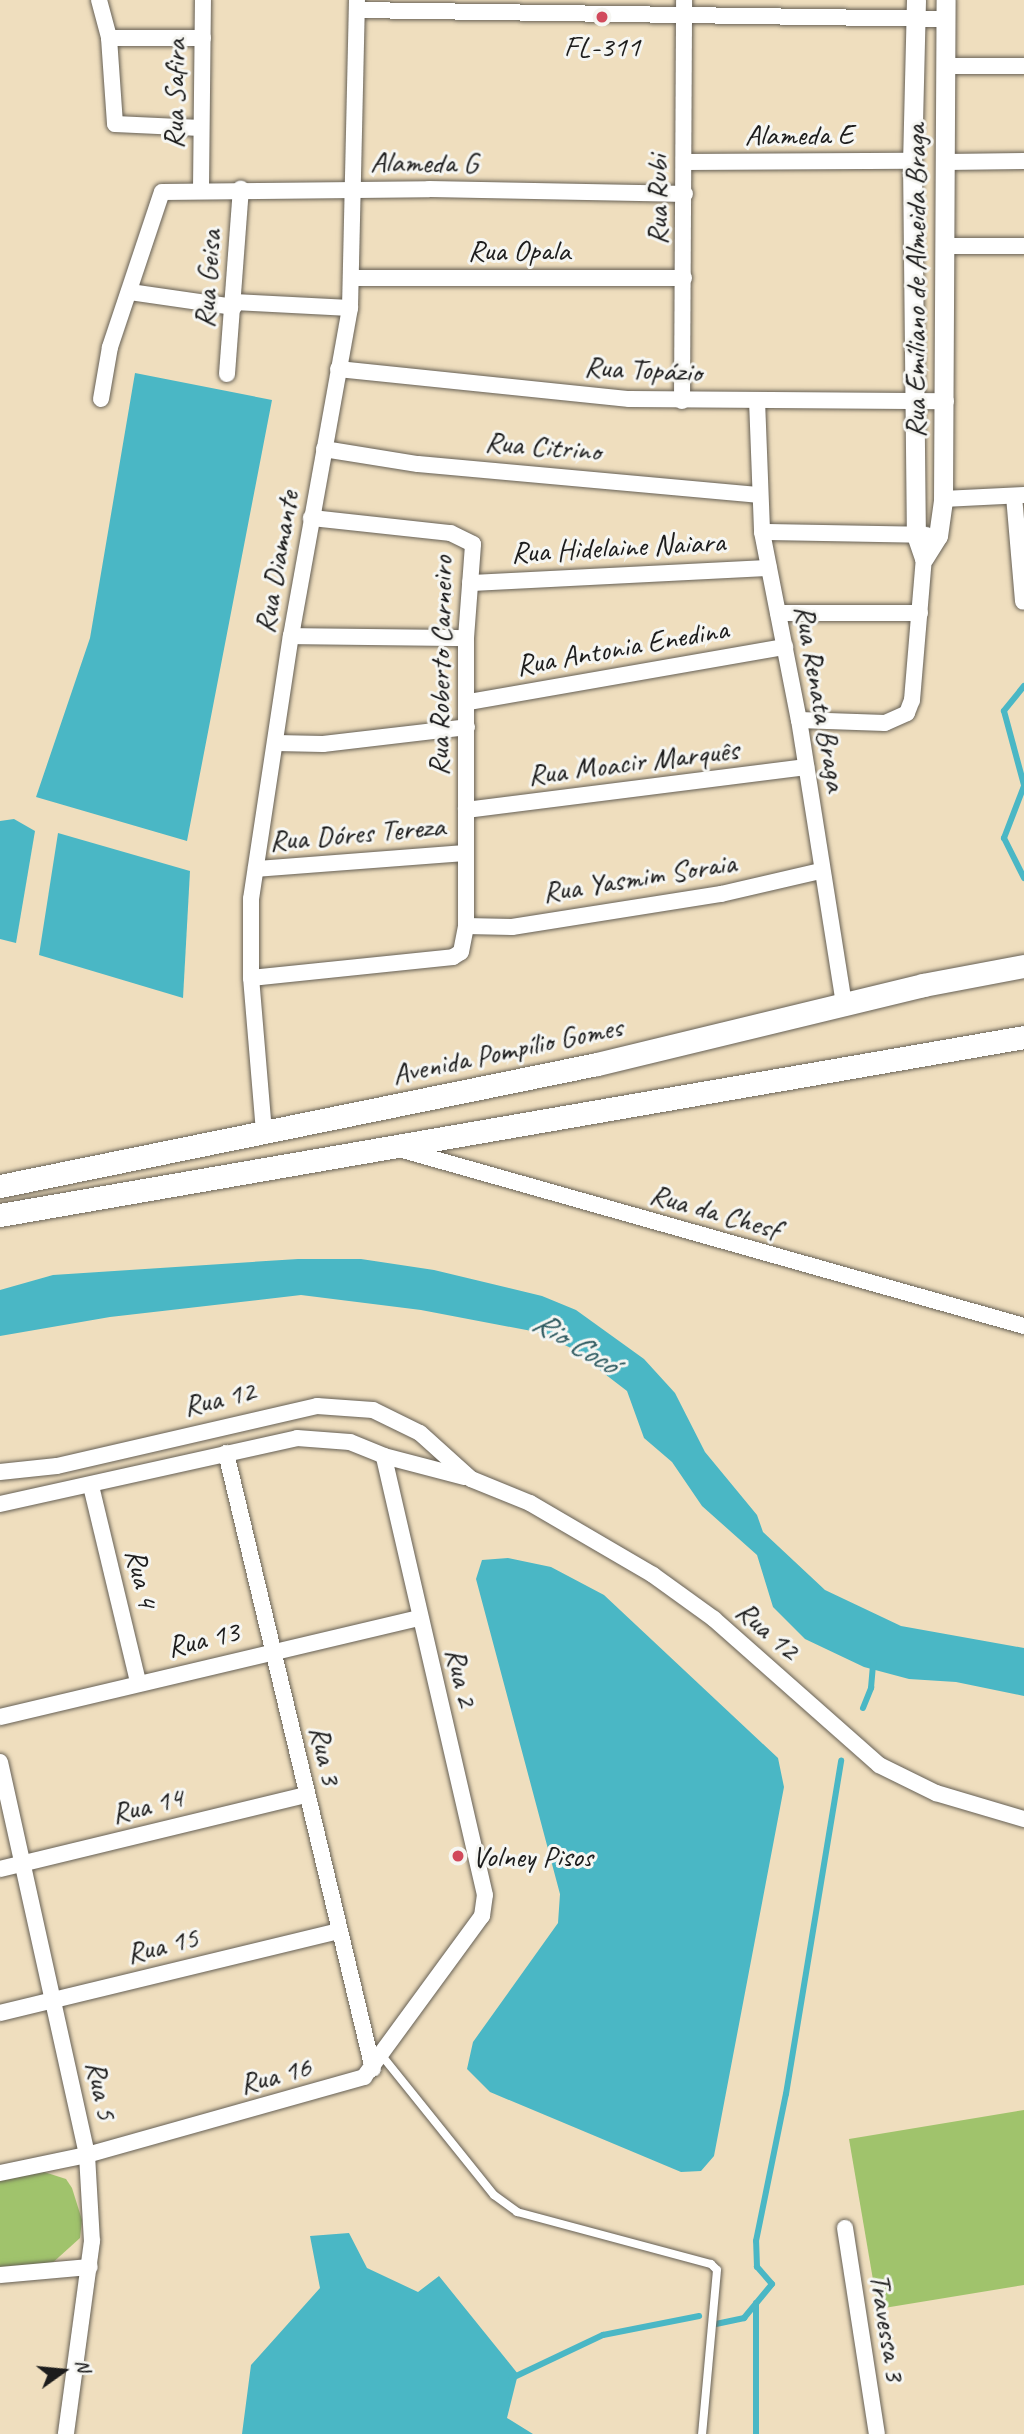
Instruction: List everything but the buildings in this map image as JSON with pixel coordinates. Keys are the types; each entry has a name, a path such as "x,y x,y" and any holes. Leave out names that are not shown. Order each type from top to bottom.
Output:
{"main road":[{"name":"Avenida Pompílio Gomes","path":"0,1186 597,1064 844,1004 1024,966"},
{"path":"0,1215 1024,1037"}],"street":[{"path":"99,0 109,38 115,124 201,128"},
{"name":"Rua Safira","path":"201,188 203,0"},
{"path":"357,5 946,10"},
{"name":"Rua Diamante","path":"264,1132 251,978 256,869 291,636 353,278 357,5"},
{"name":"Rua Rubi","path":"682,401 684,7"},
{"name":"Rua Emíliano de Almeida Braga","path":"799,720 898,720 912,700 924,558 916,535 917,398 912,161 916,9"},
{"name":"Rua Emíliano de Almeida Braga","path":"924,558 939,536 943,499 946,401 946,10"},
{"path":"109,38 203,38"},
{"path":"946,66 1024,66"},
{"path":"946,162 1024,160"},
{"name":"Alameda E","path":"685,162 912,161"},
{"name":"Alameda G","path":"130,292 162,191 201,188 685,194"},
{"name":"Rua Geisa","path":"228,374 241,189"},
{"path":"946,246 1024,246"},
{"name":"Rua Opala","path":"353,278 684,278"},
{"path":"101,399 110,347 130,292 234,304 349,308"},
{"name":"Rua Topázio","path":"338,369 682,401 917,398 946,401"},
{"name":"Rua Renata Braga","path":"757,400 758,495 762,532 799,720 844,1004"},
{"name":"Rua Citrino","path":"324,449 418,464 758,495"},
{"path":"943,499 1019,495 1023,601"},
{"name":"Rua Roberto Carneiro","path":"251,978 444,959 461,952 466,926 463,853 469,702 466,638 473,544 458,534 311,518"},
{"path":"762,532 939,536"},
{"name":"Rua Hidelaine Naiara","path":"470,583 769,568"},
{"path":"778,613 920,613"},
{"path":"291,636 466,638"},
{"name":"Rua Antonia Enedina","path":"469,702 785,647"},
{"path":"276,743 323,744 467,727"},
{"name":"Rua Moacir Marquês","path":"466,810 806,767"},
{"name":"Rua Dóres Tereza","path":"256,869 463,853"},
{"name":"Rua Yasmim Soraia","path":"466,926 512,927 721,894 821,872"},
{"name":"Rua da Chesf","path":"390,1146 1024,1326"},
{"name":"Rua 12","path":"0,1472 57,1465 271,1414 340,1404 399,1420 420,1433 471,1479"},
{"name":"Rua 12","path":"0,1504 92,1486 226,1454 318,1437 350,1441 384,1456 471,1479 530,1503 653,1575 714,1619 878,1765 936,1793 1024,1819"},
{"name":"Rua 3","path":"226,1454 338,1931 378,2063"},
{"name":"Rua 2","path":"384,1456 485,1911"},
{"name":"Rua 4","path":"92,1486 138,1682"},
{"name":"Rua 13","path":"0,1717 138,1682 419,1618"},
{"name":"Rua 5","path":"0,1762 20,1864 55,2000 87,2155 90,2267 66,2434"},
{"name":"Rua 14","path":"0,1869 307,1795"},
{"name":"Rua 16","path":"0,2173 87,2155 347,2084 378,2063 485,1911"},
{"name":"Rua 15","path":"0,2013 338,1931"},
{"name":"Travessa 3","path":"845,2228 877,2434"},
{"path":"0,2275 90,2267"}],"lane":[{"path":"378,2063 494,2195 517,2212 694,2262 711,2264 718,2278 702,2434"}],"green space":[{"path":"1024,2110 1024,2285 878,2309 849,2139"},
{"path":"41,2171 66,2179 72,2188 82,2220 80,2238 49,2266 0,2270 0,2179"}],"water":[{"path":"135,373 272,400 187,841 36,797 90,638"},
{"path":"14,819 35,831 16,943 0,939 0,821"},
{"path":"58,833 190,871 183,998 39,955"},
{"name":"Rio Cocó","path":"298,1259 361,1259 434,1270 542,1296 576,1310 644,1359 675,1393 705,1452 757,1515 763,1532 825,1590 901,1626 1024,1648 1024,1696 956,1682 909,1679 864,1667 805,1639 773,1607 757,1555 702,1506 672,1462 644,1438 627,1391 571,1348 537,1332 421,1310 301,1295 110,1317 0,1336 0,1290 53,1275"},
{"path":"508,1558 551,1567 604,1595 778,1758 784,1787 714,2156 701,2171 681,2172 490,2092 467,2069 473,2042 558,1923 560,1894 476,1579 482,1560"},
{"path":"349,2233 367,2268 418,2292 439,2276 518,2374 507,2418 533,2434 242,2434 251,2365 320,2288 310,2236"}],"waterway":[{"path":"1024,686 1004,711 1024,785"},
{"path":"1024,786 1004,838 1024,878"},
{"path":"863,1708 871,1688 873,1663"},
{"path":"716,2324 744,2318 772,2284 757,2267 756,2241 786,2094 841,1761"},
{"path":"756,2303 756,2434"},
{"path":"512,2378 603,2335 699,2316"}],"place":[{"name":"FL-311","path":"602,17"},
{"name":"Volney Pisos","path":"458,1856"}]}
